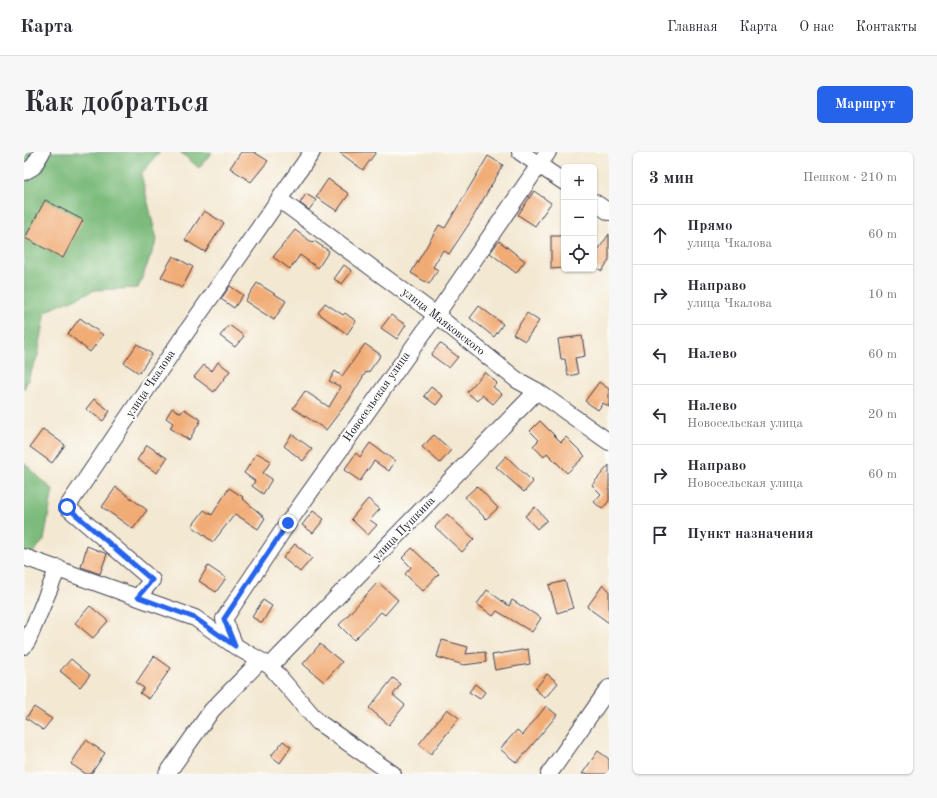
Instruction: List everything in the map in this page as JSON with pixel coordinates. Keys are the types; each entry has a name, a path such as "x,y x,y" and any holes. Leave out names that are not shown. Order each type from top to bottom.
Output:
{"street":[{"path":"24,172 33,167 42,152"},
{"name":"улица Чкалова","path":"138,597 152,580 67,507 153,380 280,200 312,152"},
{"path":"520,152 561,180"},
{"name":"Новосельская улица","path":"235,646 224,619 288,523 436,315 548,152"},
{"name":"улица Маяковского","path":"280,200 436,315 517,380 537,391 609,442"},
{"path":"597,204 609,212"},
{"name":"улица Пушкина","path":"167,774 212,710 265,664 537,391"},
{"path":"24,558 58,568 195,618 235,646 265,664 318,722 393,774"},
{"path":"24,646 28,640 58,568"},
{"path":"549,774 609,688"}],"green space":[{"path":"24,152 160,152 141,174 157,240 138,288 95,290 46,311 38,355 24,389"},
{"path":"180,152 212,152 199,168"},
{"path":"24,463 53,490 44,540 31,555 24,553"}],"building":[{"path":"241,152 254,152 268,161 251,182 230,168"},
{"path":"339,152 376,152 363,170"},
{"path":"488,156 503,165 469,224 449,254 443,250 433,267 438,270 429,284 411,273 439,225 445,228"},
{"path":"328,179 349,194 337,211 316,197"},
{"path":"534,191 551,203 535,226 518,215"},
{"path":"306,194 316,200 309,210 300,203"},
{"path":"45,200 83,220 63,258 25,238"},
{"path":"204,211 224,223 205,252 185,240"},
{"path":"295,230 313,243 314,241 329,251 318,268 300,255 290,269 273,257"},
{"path":"609,234 609,260 602,271 597,268 597,252"},
{"path":"551,236 561,236 561,268 551,269"},
{"path":"499,241 525,261 516,273 490,253"},
{"path":"173,256 193,267 182,288 161,277"},
{"path":"344,265 352,271 342,284 334,279"},
{"path":"257,283 286,301 274,320 245,301"},
{"path":"230,286 243,295 234,308 221,299"},
{"path":"325,303 343,315 345,313 356,321 347,334 318,313"},
{"path":"479,306 503,324 494,337 470,318"},
{"path":"527,313 539,321 525,341 513,334"},
{"path":"391,315 406,325 397,339 381,328"},
{"path":"80,318 103,335 90,352 68,334"},
{"path":"229,325 244,336 235,347 220,336"},
{"path":"582,336 585,356 575,358 578,374 568,376 565,359 561,359 558,339"},
{"path":"440,343 458,357 449,368 431,355"},
{"path":"137,344 152,354 139,373 124,363"},
{"path":"365,344 381,355 368,373 366,372 349,400 326,430 293,408 305,391 329,407 341,387 329,381 335,371 342,376"},
{"path":"218,362 230,371 214,392 194,377 204,365 212,371"},
{"path":"485,372 497,383 493,387 502,394 493,404 482,395 477,401 467,392"},
{"path":"599,382 609,389 609,407 603,403 598,410 585,401"},
{"path":"431,387 443,396 436,405 424,396"},
{"path":"94,399 110,411 103,421 86,409"},
{"path":"172,408 181,413 184,409 201,420 189,440 170,428 173,423 166,418"},
{"path":"540,421 561,442 566,437 585,456 567,473 547,453 544,457 533,446 539,440 530,431"},
{"path":"43,429 65,445 52,463 30,447"},
{"path":"292,434 312,449 303,461 284,446"},
{"path":"434,435 451,450 440,463 422,447"},
{"path":"370,443 395,461 389,471 374,461 360,481 344,470 356,453 360,457"},
{"path":"147,445 167,458 157,473 137,460"},
{"path":"257,453 271,461 263,473 272,479 263,494 252,486 255,481 244,473"},
{"path":"506,456 533,482 524,492 496,467"},
{"path":"609,465 609,501 602,509 594,502 601,494 592,485"},
{"path":"477,486 498,508 486,519 465,497"},
{"path":"116,487 147,510 133,529 102,507"},
{"path":"229,488 243,497 242,498 265,518 258,529 235,514 213,542 192,526 204,510 212,515"},
{"path":"368,499 380,509 370,520 377,525 368,535 351,519"},
{"path":"535,507 547,520 537,529 525,516"},
{"path":"313,511 324,519 313,533 302,525"},
{"path":"447,514 474,539 462,552 435,527"},
{"path":"295,544 312,558 300,572 283,558"},
{"path":"87,546 107,554 100,574 81,567"},
{"path":"412,548 439,574 423,591 405,574 411,567 402,558"},
{"path":"208,566 226,578 216,592 199,581"},
{"path":"565,581 573,608 557,613 549,585"},
{"path":"378,582 398,600 385,615 381,612 354,640 339,625"},
{"path":"603,585 609,590 609,623 587,607"},
{"path":"487,590 509,606 512,600 541,618 532,632 497,611 493,616 477,604"},
{"path":"263,600 272,606 262,623 252,617"},
{"path":"90,606 108,621 93,638 75,623"},
{"path":"442,640 468,647 466,654 485,652 486,662 464,665 437,657"},
{"path":"320,644 342,662 324,682 303,664"},
{"path":"528,649 530,664 495,670 492,655"},
{"path":"154,656 171,668 149,699 140,693 144,688 136,683"},
{"path":"71,659 90,675 80,687 60,671"},
{"path":"547,674 558,683 545,698 535,689"},
{"path":"393,678 401,684 393,695 405,705 389,725 369,708"},
{"path":"475,684 485,692 480,699 469,692"},
{"path":"546,706 557,715 517,763 500,749 517,730 523,735"},
{"path":"34,707 52,719 43,730 26,718"},
{"path":"447,709 459,718 431,754 419,744"},
{"path":"86,740 105,753 91,774 86,774 71,764"},
{"path":"283,741 291,747 280,763 271,756"},
{"path":"598,751 609,759 609,774 582,774"}],"route":[{"path":"67,507 152,580 138,597 195,618 235,646 224,619 288,523"}]}
